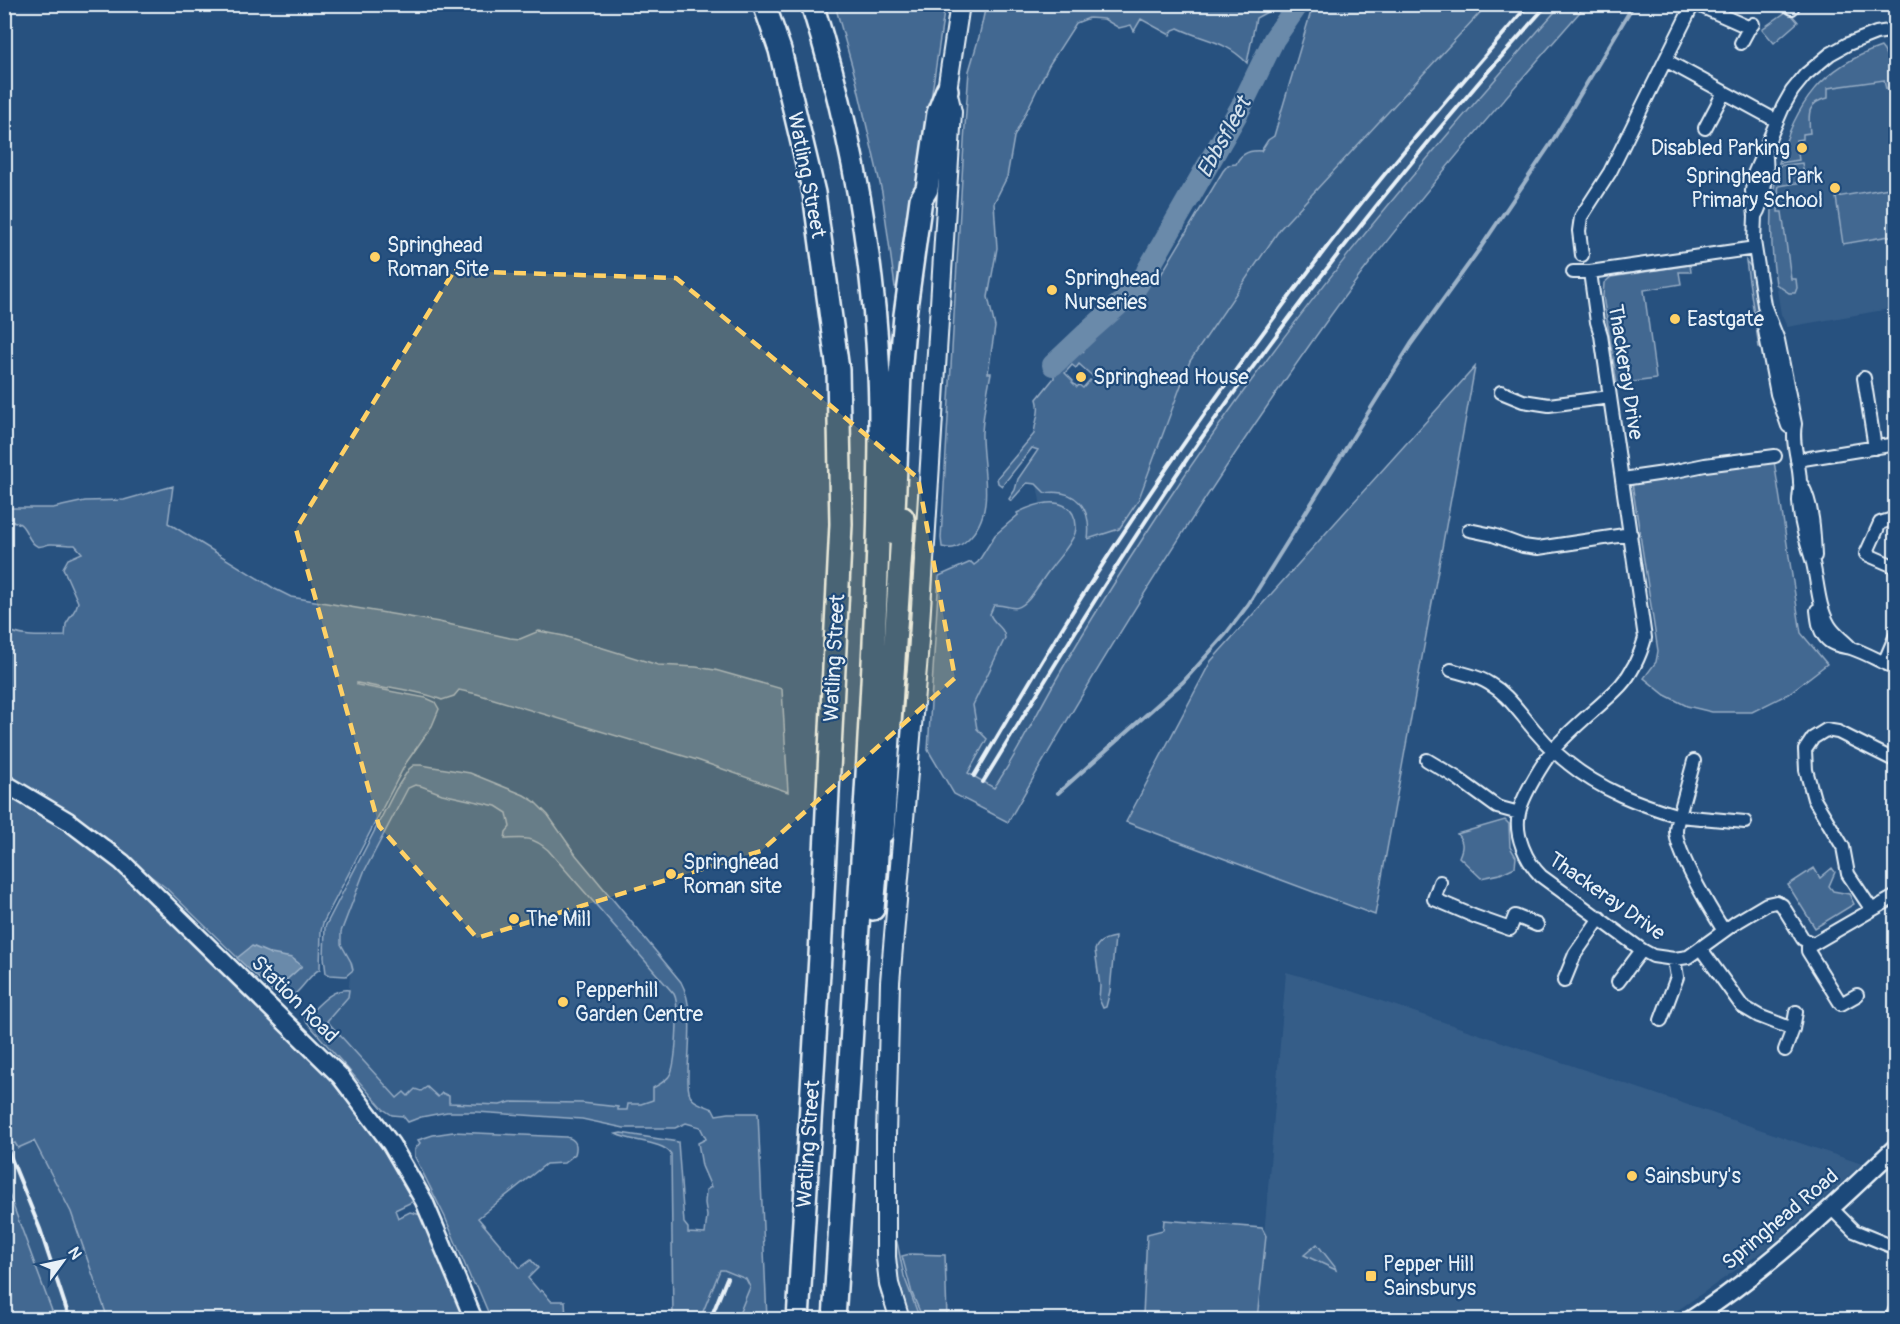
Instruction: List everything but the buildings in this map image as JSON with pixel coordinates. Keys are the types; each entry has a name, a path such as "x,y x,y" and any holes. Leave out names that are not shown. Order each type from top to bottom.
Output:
{"highway":[{"name":"Watling Street","path":"764,4 780,50 814,193 838,370 841,524 820,956 798,1320"},
{"name":"Watling Street","path":"812,4 830,60 854,168 868,253 879,380 880,467 877,589 834,1320"},
{"path":"843,1170 876,873 900,375 905,315 921,199 927,189 938,113 947,90"},
{"path":"787,1320 792,1264 802,1233"}],"main road":[{"path":"900,1320 889,1284 886,1257 890,982 923,583 952,112 947,90 960,4"},
{"name":"Station Road","path":"4,783 68,821 122,862 340,1076 391,1144 424,1201 472,1318"},
{"name":"Springhead Road","path":"1690,1320 1765,1264 1831,1208 1896,1147"}],"street":[{"path":"1582,255 1579,231 1581,217 1610,172 1695,4 1752,25 1741,43"},
{"path":"1896,30 1862,38 1843,46 1800,80 1787,99 1765,152 1760,158 1753,178 1752,204 1755,216 1755,248 1764,305 1778,338 1795,424 1793,434 1801,483 1799,494 1801,521 1812,563 1818,597 1816,605 1823,634 1837,645 1851,648 1890,666 1896,635"},
{"path":"1666,61 1777,121"},
{"path":"1705,128 1724,92"},
{"path":"1573,272 1590,272 1755,248"},
{"name":"Thackeray Drive","path":"1590,272 1623,479 1645,638 1639,657 1620,686 1553,750 1535,778 1519,813 1522,842 1528,859 1540,876 1653,956 1674,959 1688,957 1769,902 1776,902 1784,908 1806,942"},
{"path":"1864,378 1875,448"},
{"path":"1501,392 1523,401 1549,405 1610,397"},
{"path":"1797,460 1896,444"},
{"path":"1623,479 1775,456"},
{"path":"1896,518 1880,523 1866,554 1896,567"},
{"path":"1469,530 1496,536 1523,546 1538,548 1631,534"},
{"path":"1451,670 1496,687 1553,750 1577,770 1611,791 1645,806 1679,816 1745,822"},
{"path":"1872,910 1848,874 1843,847 1814,799 1806,770 1805,750 1814,738 1826,730 1838,732 1896,761"},
{"path":"1427,760 1497,807 1519,813"},
{"path":"1694,761 1676,829 1680,846 1702,893 1724,931"},
{"path":"1440,882 1434,899 1442,903 1510,929 1515,916 1537,925"},
{"path":"1857,995 1841,1004 1808,951 1806,942 1813,944 1818,942 1896,896"},
{"path":"1564,981 1575,954 1600,918"},
{"path":"1701,949 1742,1006 1759,1016 1793,1029"},
{"path":"1618,982 1642,950"},
{"path":"1661,1020 1677,977 1674,959"},
{"path":"1785,1050 1793,1029 1796,1012"},
{"path":"1831,1208 1854,1231 1896,1248"},
{"path":"1891,1320 1896,1308"}],"highlighted area":[{"path":"454,271 676,278 918,478 955,678 761,851 477,938 379,826 296,529"}],"shaded area":[{"path":"835,5 945,5 903,287 895,287 882,192 856,80"},
{"path":"986,5 1280,5 1256,18 1247,63 1223,45 1178,28 1170,35 1141,19 1134,31 1131,25 1119,28 1104,19 1089,18 1076,23 1049,65 1014,137 1007,177 994,203 997,248 988,297 995,327 982,433 985,503 977,529 967,540 956,547 949,548 942,547 941,538 965,126 969,71"},
{"path":"1313,5 1487,5 1280,229 1190,361 1138,501 1119,529 1088,539 1087,518 1080,502 1065,494 1045,493 1036,484 1027,483 1011,501 1009,499 1018,479 1038,450 1032,448 1002,486 998,483 997,478 1034,434 1038,412 1037,399 1054,378 1054,373 1047,361 1052,356 1051,354 1074,340 1084,352 1076,337 1078,338 1119,293 1133,273 1149,281 1159,278 1223,171 1228,165 1236,164 1246,153 1261,151 1268,140 1274,136","holes":["1079,364 1099,382 1097,385 1090,380 1083,388 1079,385 1077,387 1065,373 1072,365 1076,368"]},
{"path":"1487,5 1582,5 1472,130 1269,393 1020,791 952,784 942,654 1041,507 1037,484 1190,361 1280,229"},
{"path":"1561,5 1586,5 1422,198 1354,283 1311,343 1158,571 1008,822 954,794 928,750 939,576 971,562 974,565 978,562 995,535 1018,515 1017,513 1039,504 1055,503 1068,508 1074,516 1076,528 1073,537 1029,599 1016,608 994,605 990,614 1003,631 1005,638 973,705 977,729 987,739 968,773 994,788 1069,657 1120,574 1205,445 1252,379 1402,189"},
{"path":"1786,12 1798,22 1774,43 1762,29"},
{"path":"1881,47 1890,67 1890,88 1886,89 1884,80 1828,88 1828,98 1816,102 1810,110 1810,133 1803,134 1803,139 1796,140 1799,160 1779,163 1793,123 1814,90 1842,65"},
{"name":"Springhead Park Primary School","path":"1895,47 1895,308 1787,327 1781,314 1776,284 1778,282 1773,229 1780,167 1817,89 1891,78 1887,56 1883,49"},
{"path":"1802,163 1805,178 1814,177 1815,180 1778,188 1778,212 1782,212 1791,279 1796,279 1797,288 1795,293 1789,293 1776,284 1772,240 1773,196 1778,166"},
{"path":"1895,187 1895,235 1843,244 1836,197"},
{"path":"1746,261 1751,267 1763,342 1766,347 1759,347"},
{"path":"1690,265 1691,272 1679,272 1681,284 1644,290 1656,379 1617,384 1603,296 1604,283 1611,277"},
{"path":"1475,367 1375,915 1126,822 1211,661"},
{"path":"1774,461 1801,633 1827,664 1788,694 1752,712 1712,712 1687,706 1665,695 1644,678 1656,662 1658,651 1632,483"},
{"path":"173,486 168,523 291,597 439,622 510,638 520,639 539,631 564,636 658,665 715,670 782,689 788,792 697,760 477,694 459,690 454,696 442,700 430,695 390,687 388,689 357,683 357,685 426,698 435,702 439,709 432,726 406,763 323,923 320,969 293,995 282,999 165,887 102,839 5,777 4,628 18,634 65,636 66,624 78,602 63,568 68,559 82,553 75,545 37,546 18,523 5,522 5,508 53,508 85,501 124,500"},
{"path":"414,765 470,773 534,801 548,815 576,855 681,982 686,993 690,1018 688,1089 692,1098 713,1109 716,1115 758,1113 767,1319 750,1319 744,1313 740,1314 737,1319 750,1287 746,1279 720,1270 700,1319 673,1319 671,1154 654,1144 616,1134 678,1142 684,1223 688,1228 688,1233 705,1234 706,1190 711,1187 702,1166 698,1143 706,1139 700,1127 686,1123 675,1128 624,1128 582,1119 477,1112 447,1112 408,1122 403,1116 392,1115 383,1109 305,1020 330,995 349,990 348,997 327,1021 397,1098 404,1092 408,1096 415,1089 421,1091 427,1087 438,1097 442,1093 449,1096 449,1103 500,1105 511,1102 582,1103 627,1110 628,1104 641,1104 653,1100 653,1088 666,1080 671,1073 677,1033 677,1009 674,994 548,850 528,839 505,839 510,827 507,813 496,806 442,794 421,786 415,785 408,788 364,872 341,932 341,944 353,970 346,976 326,973 325,927 396,789"},
{"path":"415,785 496,806 507,812 510,827 506,831 505,838 528,838 548,850 674,994 677,1001 677,1033 672,1071 664,1081 653,1088 653,1100 641,1104 628,1104 628,1110 618,1110 617,1107 582,1103 500,1105 449,1103 424,1089 415,1089 408,1096 397,1098 326,1021 348,997 350,974 353,970 341,944 342,930 364,872 408,788"},
{"path":"5,788 82,834 271,1018 326,1075 368,1126 414,1201 395,1210 398,1218 410,1212 421,1215 466,1319 108,1319 71,1212 34,1141 18,1148 15,1143 12,1144 4,1128"},
{"path":"1505,820 1509,824 1510,847 1516,857 1515,867 1500,874 1481,878 1459,857 1462,845 1457,834"},
{"path":"1814,868 1820,878 1832,868 1835,872 1829,886 1833,891 1849,894 1854,904 1815,928 1788,885"},
{"path":"1115,937 1110,991 1106,1007 1103,1008 1099,999 1100,986 1095,950 1098,944"},
{"path":"252,946 271,954 292,958 302,966 273,992 237,958"},
{"path":"1286,972 1346,989 1862,1164 1772,1245 1665,1319 1257,1320"},
{"path":"13,1113 51,1171 71,1212 108,1319 13,1319 4,1294 4,1118"},
{"path":"453,1132 566,1137 575,1142 575,1154 564,1163 546,1164 478,1218 520,1268 531,1260 538,1268 528,1278 551,1301 565,1301 566,1319 491,1319 415,1157 415,1149 420,1143 418,1140"},
{"path":"4,1181 55,1319 5,1319"},
{"path":"1164,1220 1262,1228 1266,1236 1257,1319 1140,1319 1140,1315 1143,1315 1147,1234 1163,1230"},
{"path":"893,1233 904,1276 920,1319 905,1319 896,1280"},
{"path":"1317,1244 1335,1267 1336,1270 1304,1255"},
{"path":"910,1254 945,1255 947,1319 923,1319 912,1293 902,1256"},
{"path":"720,1270 746,1279 750,1287 737,1319 700,1320"}],"waterway":[{"name":"Ebbsfleet","path":"1147,271 1241,107 1274,39 1300,4"},
{"path":"1058,793 1183,682 1248,605 1411,344 1481,247 1550,145 1634,4"},
{"name":"Ebbsfleet","path":"1053,365 1133,292 1142,278"}],"railway":[{"path":"974,776 1090,584 1147,497 1237,368 1354,212 1529,4"},
{"path":"983,782 1142,526 1239,386 1366,218 1455,110 1548,4"},
{"path":"4,1141 40,1229 70,1320"},
{"path":"710,1320 727,1278"}],"place":[{"name":"Disabled Parking","path":"1802,148"},
{"name":"Springhead Park Primary School","path":"1835,188"},
{"name":"Springhead Roman Site","path":"375,257"},
{"name":"Springhead Nurseries","path":"1052,290"},
{"name":"Eastgate","path":"1675,319"},
{"name":"Springhead House","path":"1081,377"},
{"name":"Springhead Roman site","path":"671,874"},
{"name":"The Mill","path":"514,919"},
{"name":"Pepperhill Garden Centre","path":"563,1002"},
{"name":"Sainsbury's","path":"1632,1176"},
{"name":"Pepper Hill Sainsburys","path":"1371,1276"}]}
